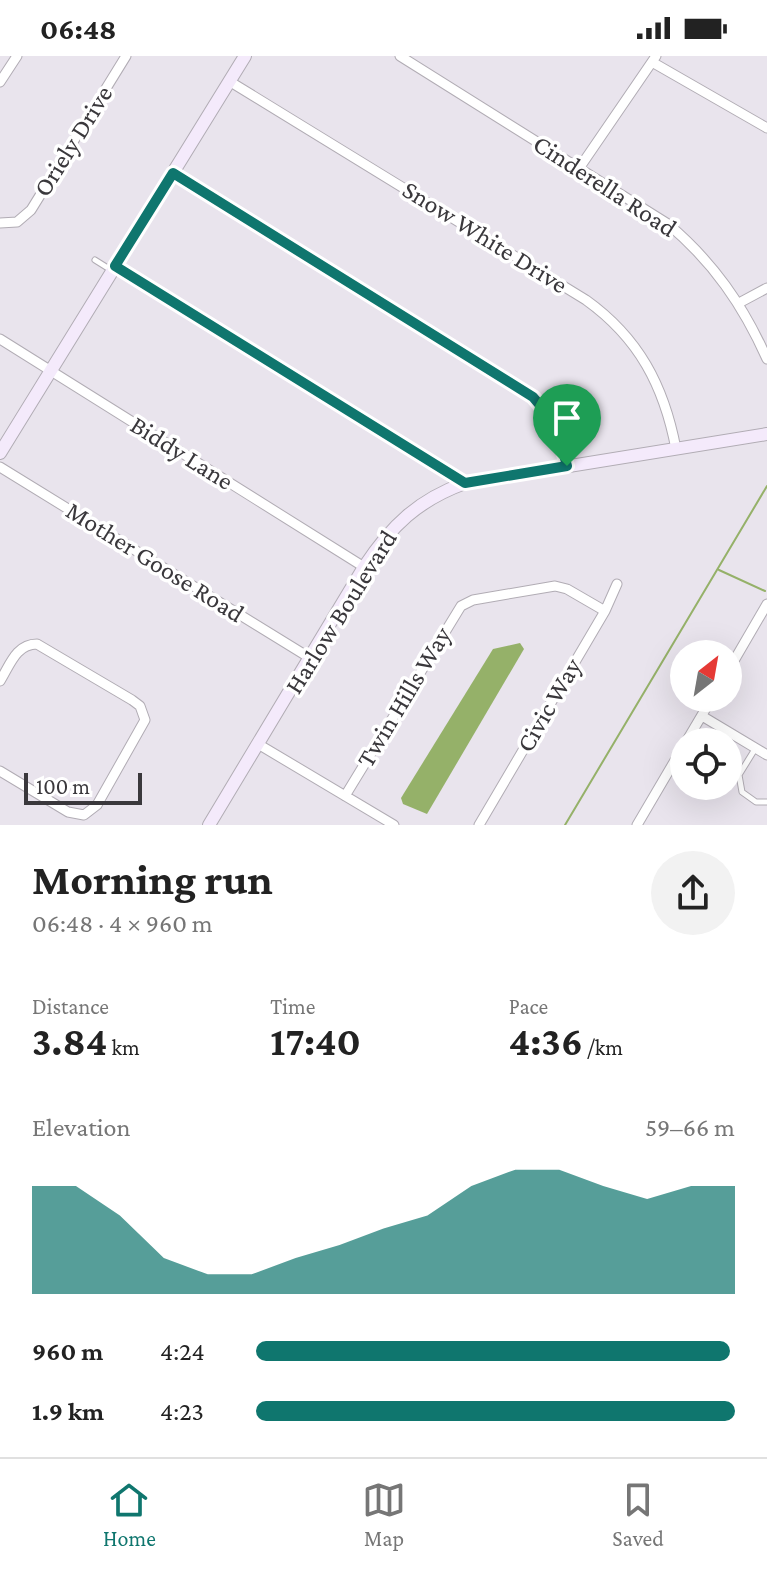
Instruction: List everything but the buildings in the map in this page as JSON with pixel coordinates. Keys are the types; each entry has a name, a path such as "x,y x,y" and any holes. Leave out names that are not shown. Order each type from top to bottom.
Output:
{"street":[{"path":"0,82 17,56"},
{"name":"Oriely Drive","path":"0,223 17,222 31,210 126,56"},
{"path":"0,453 245,56"},
{"name":"Cinderella Road","path":"400,56 646,208 690,242 716,270 739,303 767,359"},
{"path":"580,167 654,59 767,128"},
{"name":"Snow White Drive","path":"229,81 586,300 616,322 637,347 657,381 671,420 676,449"},
{"path":"173,173 533,397 556,424 567,466"},
{"path":"114,269 465,483"},
{"path":"739,303 767,288"},
{"name":"Biddy Lane","path":"0,339 364,567"},
{"name":"Harlow Boulevard","path":"209,825 381,540 411,510 427,499 465,483 767,434"},
{"name":"Mother Goose Road","path":"0,467 310,658"},
{"name":"Civic Way","path":"479,825 605,611 617,584"},
{"name":"Twin Hills Way","path":"345,796 461,606 473,600 555,586 567,589 605,611"},
{"path":"742,647 767,604"},
{"path":"0,681 18,650 31,644 44,646 132,700 144,714 143,727 97,805 84,815 68,812 0,771"},
{"path":"695,728 704,712"},
{"path":"702,716 767,755"},
{"path":"258,744 394,825"},
{"path":"637,825 670,769"}],"lane":[{"path":"95,260 114,269"},
{"path":"756,748 739,775 742,792 756,802 767,802"}],"shaded area":[{"path":"520,643 524,649 427,814 403,804 401,798 493,649"}],"waterway":[{"path":"565,825 767,486"},
{"path":"719,570 765,591"}],"route":[{"path":"173,173 533,397 556,424 567,466 465,483 115,266 173,173"}]}
